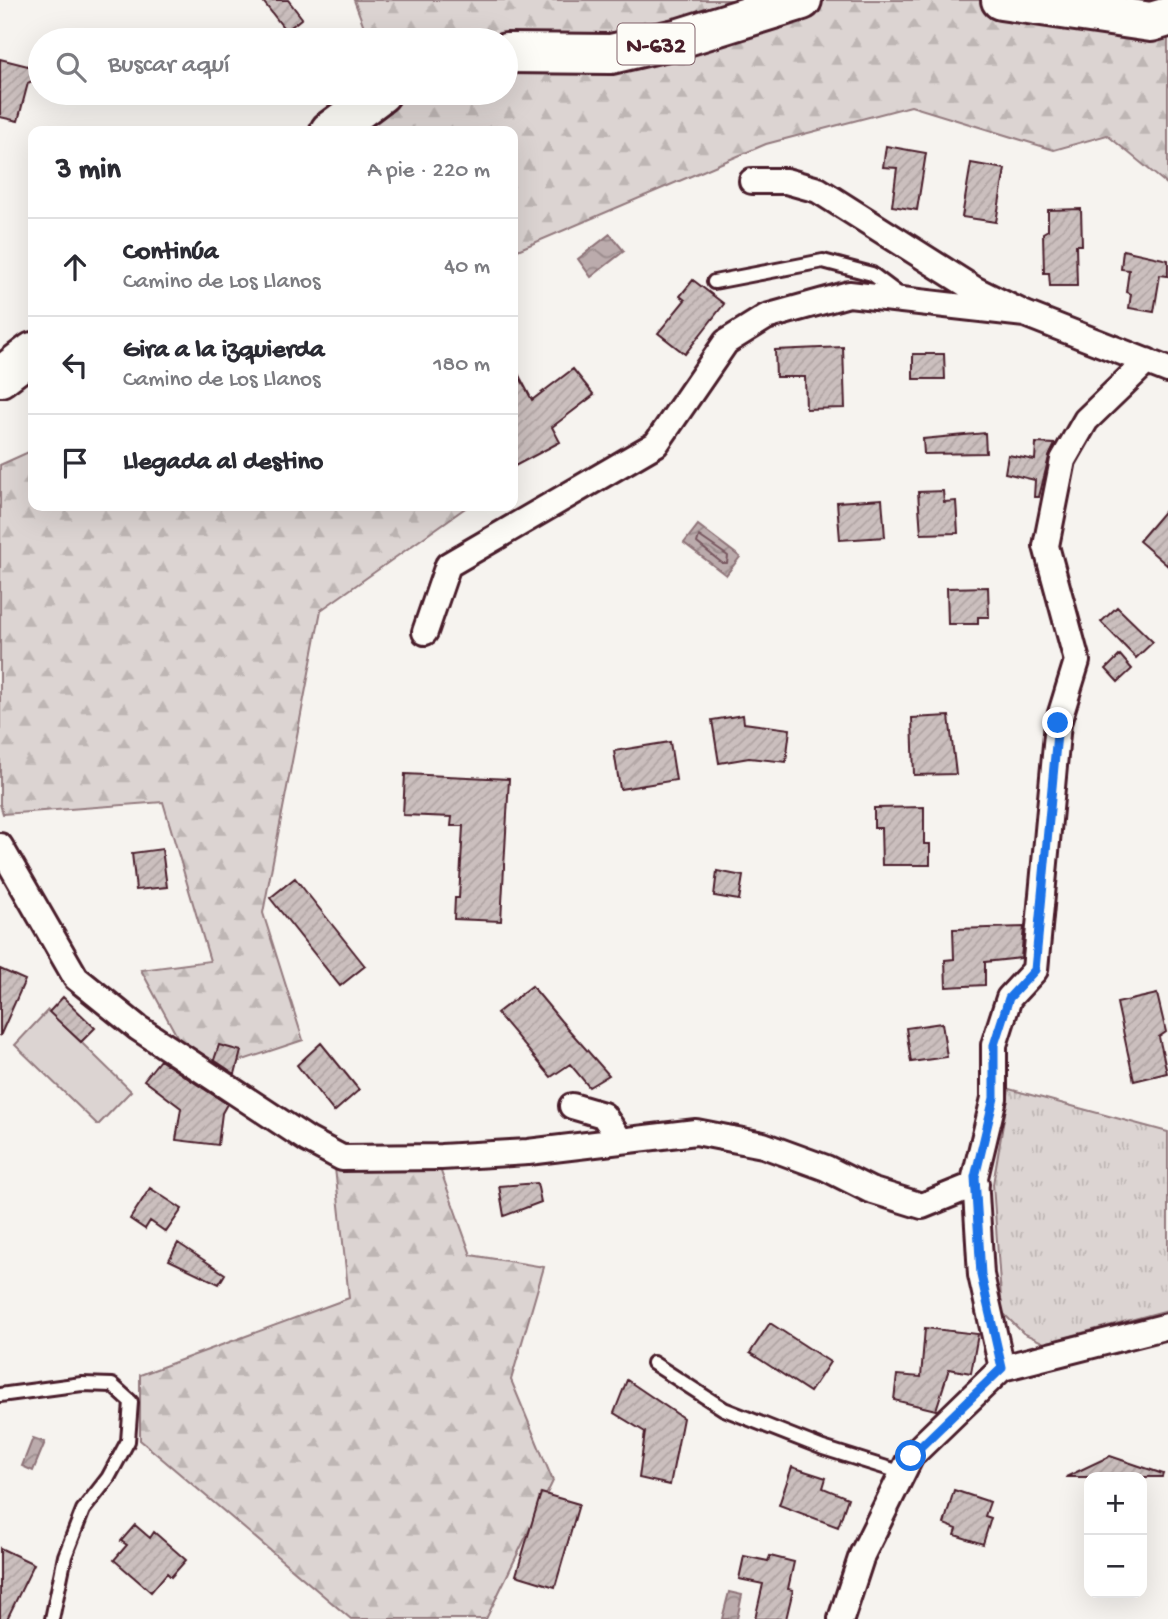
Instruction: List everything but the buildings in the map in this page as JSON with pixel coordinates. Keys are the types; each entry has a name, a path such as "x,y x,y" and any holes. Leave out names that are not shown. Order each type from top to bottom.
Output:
{"highway":[{"name":"N-632","path":"518,53 611,54 680,38 802,0"},
{"path":"1001,0 1151,22 1168,17"},
{"path":"337,126 366,105"},
{"path":"0,377 28,356"}],"street":[{"path":"752,181 786,181 818,190 974,289 1025,314 1158,366"},
{"path":"425,632 448,565 656,444 726,342 766,317 849,294 1025,314"},
{"path":"1002,1368 981,1275 976,1184 994,1098 994,1045 1009,998 1035,970 1058,723 1077,661 1046,546 1063,460 1086,420 1158,366"},
{"path":"0,846 76,978 138,1028 308,1140 342,1158 441,1157 696,1132 763,1145 825,1168 870,1190 922,1206 976,1184"},
{"path":"572,1106 603,1115 621,1141"},
{"path":"841,1619 862,1555 911,1456 1002,1368 1168,1326"}],"lane":[{"path":"714,282 823,261 872,274 909,301"},
{"path":"653,1363 724,1409 823,1448 903,1473"},
{"path":"0,1395 82,1384 112,1385 131,1402 128,1441 108,1478 83,1510 65,1556 52,1619"}],"green space":[{"path":"354,0 1168,0 1168,185 1107,135 1054,150 911,106 766,144 518,250 518,126 361,126 379,105 518,105 518,28 364,28"},
{"path":"28,452 28,511 461,511 321,610 263,913 303,1040 198,1075 141,970 210,961 163,802 3,814 0,804 0,465"},
{"path":"48,1010 131,1091 98,1125 15,1045"},
{"path":"1009,1089 1168,1132 1168,1310 1044,1343 1023,1333 1002,1312 993,1184"},
{"path":"439,1166 471,1255 544,1267 511,1380 553,1481 486,1619 351,1619 140,1440 140,1375 349,1298 335,1168"}],"water":[{"path":"610,234 624,251 591,277 578,259"},
{"path":"698,525 740,557 726,575 684,543"},
{"path":"33,1438 45,1442 33,1471 22,1466"},
{"path":"729,1592 742,1595 737,1619 722,1619"}],"route":[{"path":"911,1456 1002,1368 981,1275 975,1177 994,1098 994,1045 1009,998 1035,970 1058,723"}]}
